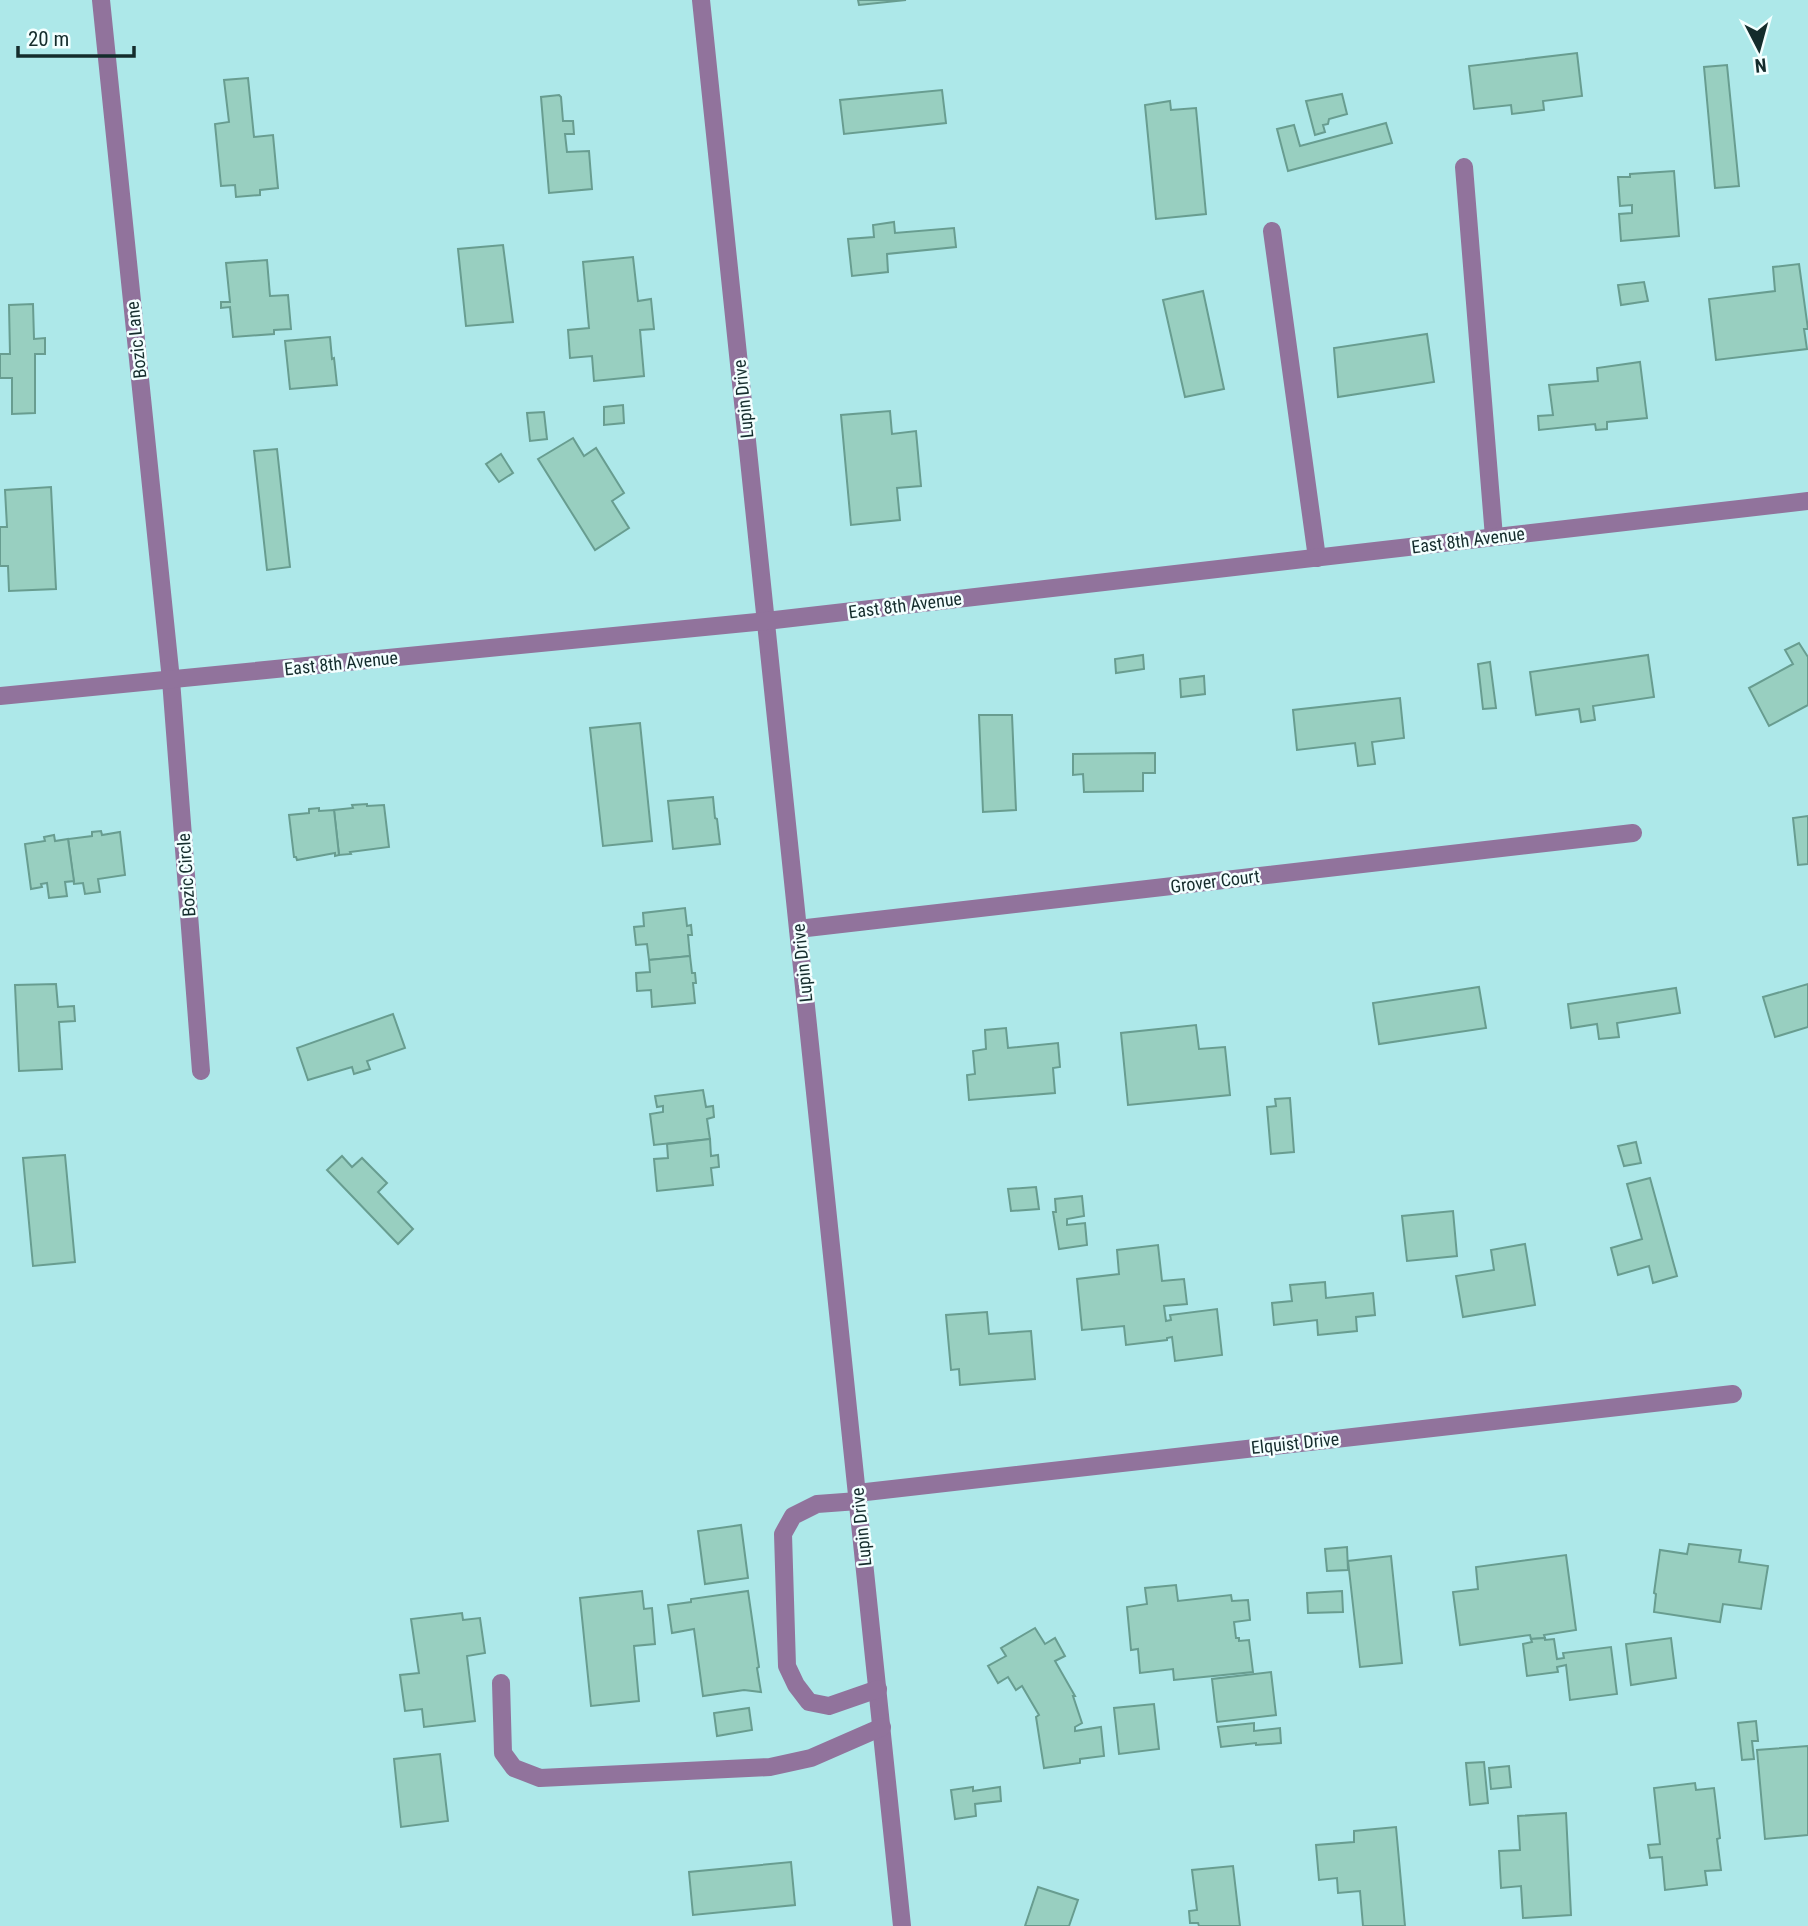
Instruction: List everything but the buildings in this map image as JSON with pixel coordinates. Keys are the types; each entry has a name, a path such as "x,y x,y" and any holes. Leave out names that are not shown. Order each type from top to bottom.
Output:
{"street":[{"name":"Bozic Lane","path":"102,0 171,680"},
{"name":"Lupin Drive","path":"701,0 902,1926"},
{"path":"1464,167 1494,537"},
{"path":"1272,231 1317,558"},
{"name":"East 8th Avenue","path":"0,696 766,621 1808,501"},
{"name":"Bozic Circle","path":"171,680 201,1071"},
{"name":"Grover Court","path":"798,929 1633,834"},
{"name":"Elquist Drive","path":"878,1689 830,1706 809,1702 796,1685 787,1666 783,1534 793,1516 817,1504 1733,1394"},
{"path":"501,1683 503,1753 514,1768 541,1778 770,1767 811,1758 882,1727"}]}
